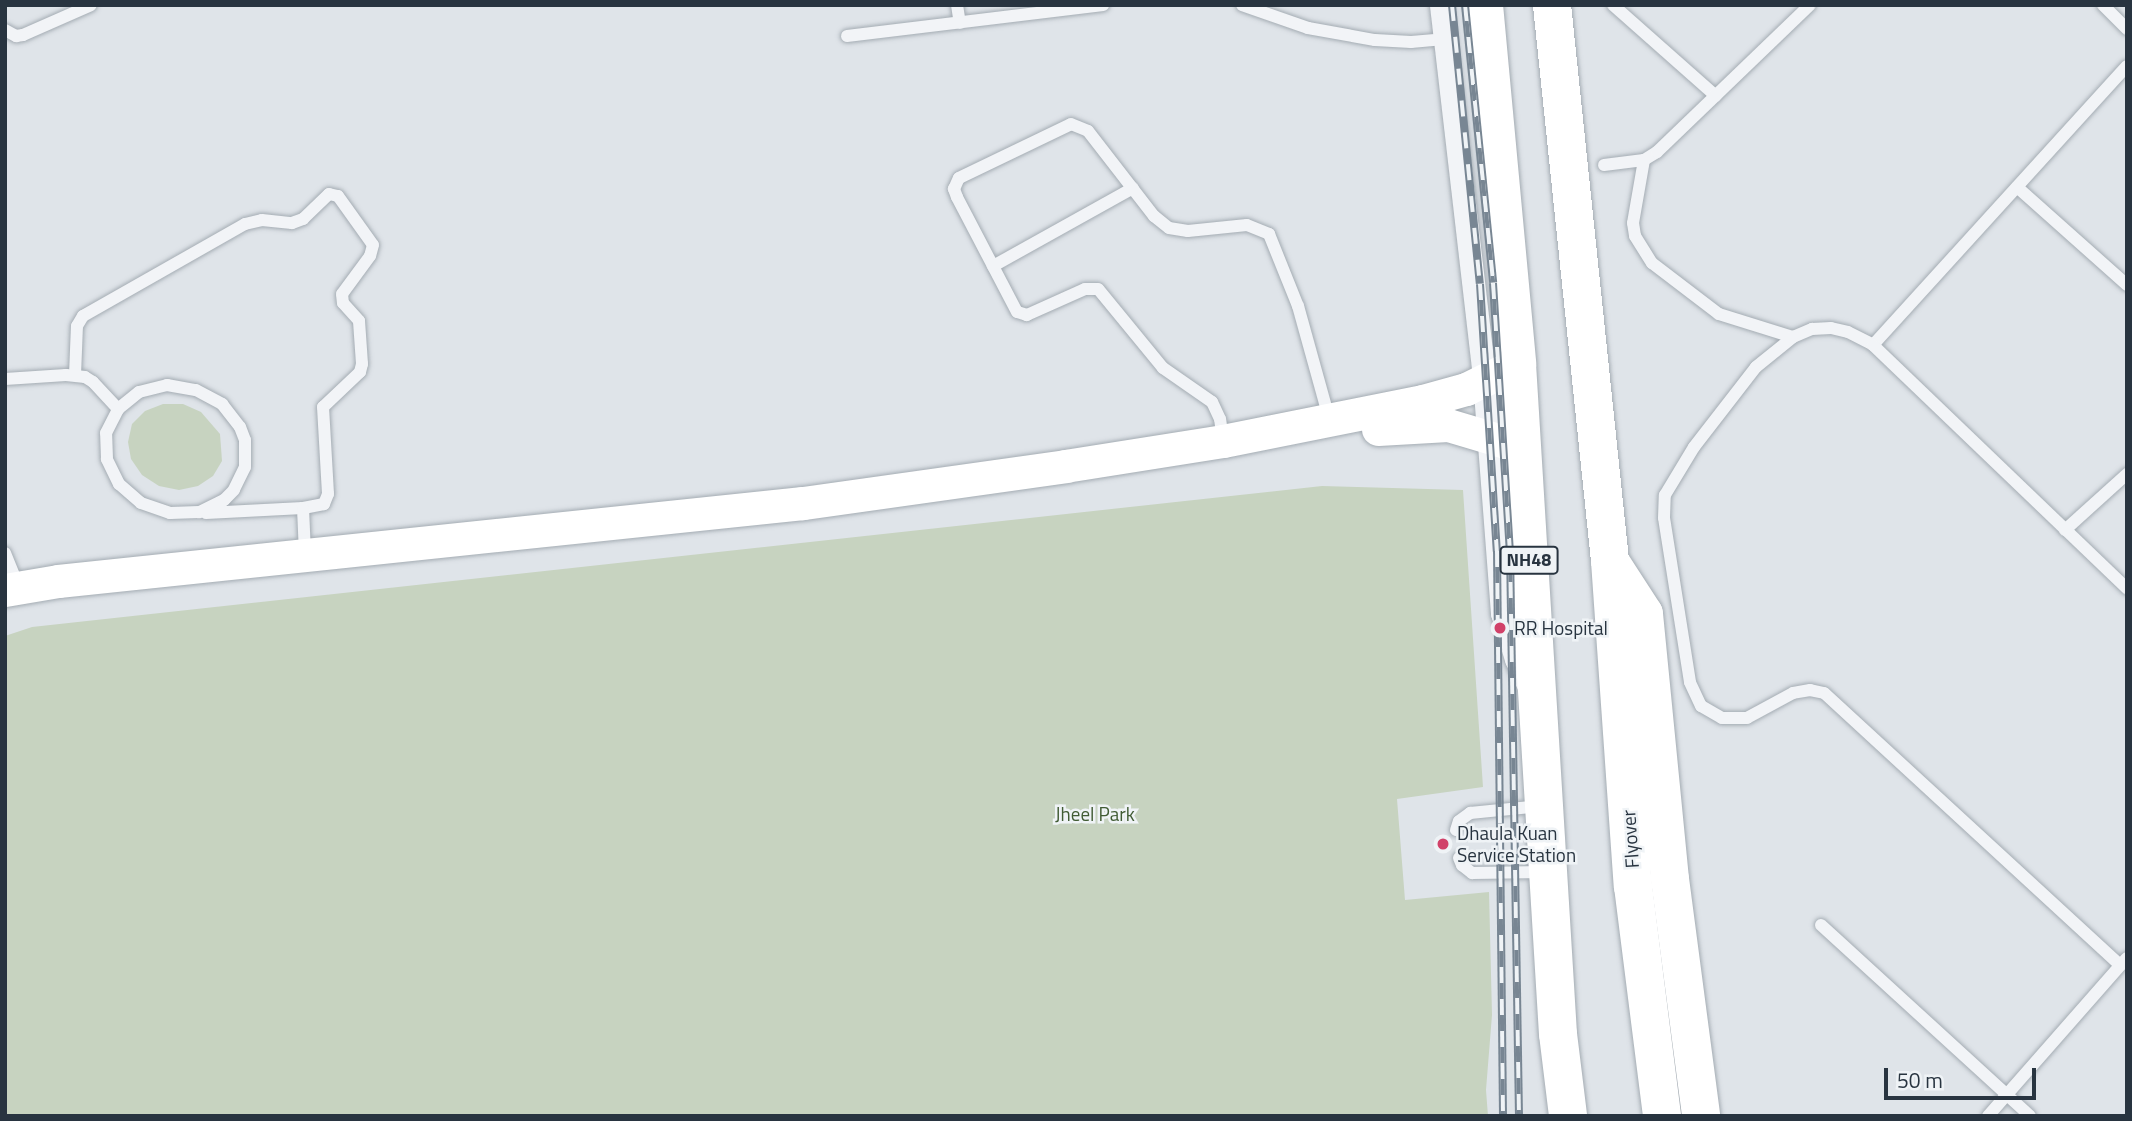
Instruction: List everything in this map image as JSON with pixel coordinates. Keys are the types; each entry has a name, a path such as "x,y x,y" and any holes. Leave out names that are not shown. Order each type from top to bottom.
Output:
{"highway":[{"name":"NH48","path":"1484,5 1505,442 1538,705 1558,1034 1568,1116"},
{"name":"Flyover","path":"1552,5 1610,561 1633,886 1662,1116"},
{"path":"1610,561 1644,614 1670,879 1701,1116"}],"main road":[{"path":"10,593 813,513 1329,435 1425,412 1501,371"},
{"path":"10,593 305,555 803,503 1223,441 1329,419 1425,412 1461,428 1505,442"}],"street":[{"path":"1441,5 1444,39 1501,371"}],"lane":[{"path":"5,30 16,36 23,36 91,5"},
{"path":"957,5 960,23"},
{"path":"847,36 1102,5"},
{"path":"1242,5 1308,27 1375,40 1411,42 1444,39"},
{"path":"1613,5 1716,96"},
{"path":"1604,165 1644,160 1716,96 1810,5"},
{"path":"2103,5 2127,29"},
{"path":"1873,345 2127,66"},
{"path":"1223,441 1220,419 1212,402 1163,368 1098,289 1085,289 1022,315 957,197 954,189 959,178 1071,124 1088,131 1154,216 1170,228 1188,231 1247,225 1269,234 1298,306 1329,419"},
{"path":"1644,160 1633,223 1636,236 1652,263 1719,314 1793,337"},
{"path":"2017,187 2127,285"},
{"path":"993,266 1133,188"},
{"path":"75,375 77,326 83,316 245,224 262,220 292,223 303,219 329,194 338,196 373,245 370,256 342,294 343,303 359,321 362,364 359,372 323,407 328,494 324,504 303,508 184,514 170,513 141,503 115,478 105,446 110,420 118,409 139,392 167,385 182,386 216,400 240,427 247,453 241,479 234,490 212,507 184,514"},
{"path":"1988,1116 2123,962 1824,693 1810,690 1793,693 1747,718 1733,719 1710,714 1695,697 1664,518 1665,495 1694,447 1756,368 1793,337 1812,329 1831,328 1848,332 1873,345 2127,589"},
{"path":"5,379 75,375 93,382 118,409"},
{"path":"2065,530 2127,474"},
{"path":"303,508 305,555"},
{"path":"5,553 10,593"},
{"path":"1456,830 1459,821 1470,813 1544,806"},
{"path":"1459,858 1462,865 1472,873 1549,872"},
{"path":"1821,925 2030,1116"}],"green space":[{"path":"163,404 183,404 201,412 220,434 222,461 213,476 198,486 179,490 159,486 142,475 131,459 128,442 132,424 145,411"},
{"name":"Jheel Park","path":"1322,486 1463,490 1483,787 1397,799 1405,900 1489,892 1492,1015 1486,1090 1488,1116 5,1116 5,636 32,627"}],"railway":[{"path":"1452,5 1480,284 1497,551 1503,1116"},
{"path":"1465,5 1493,283 1510,550 1519,1116"}],"place":[{"name":"RR Hospital","path":"1500,628"},
{"name":"Dhaula Kuan Service Station","path":"1443,844"}]}
